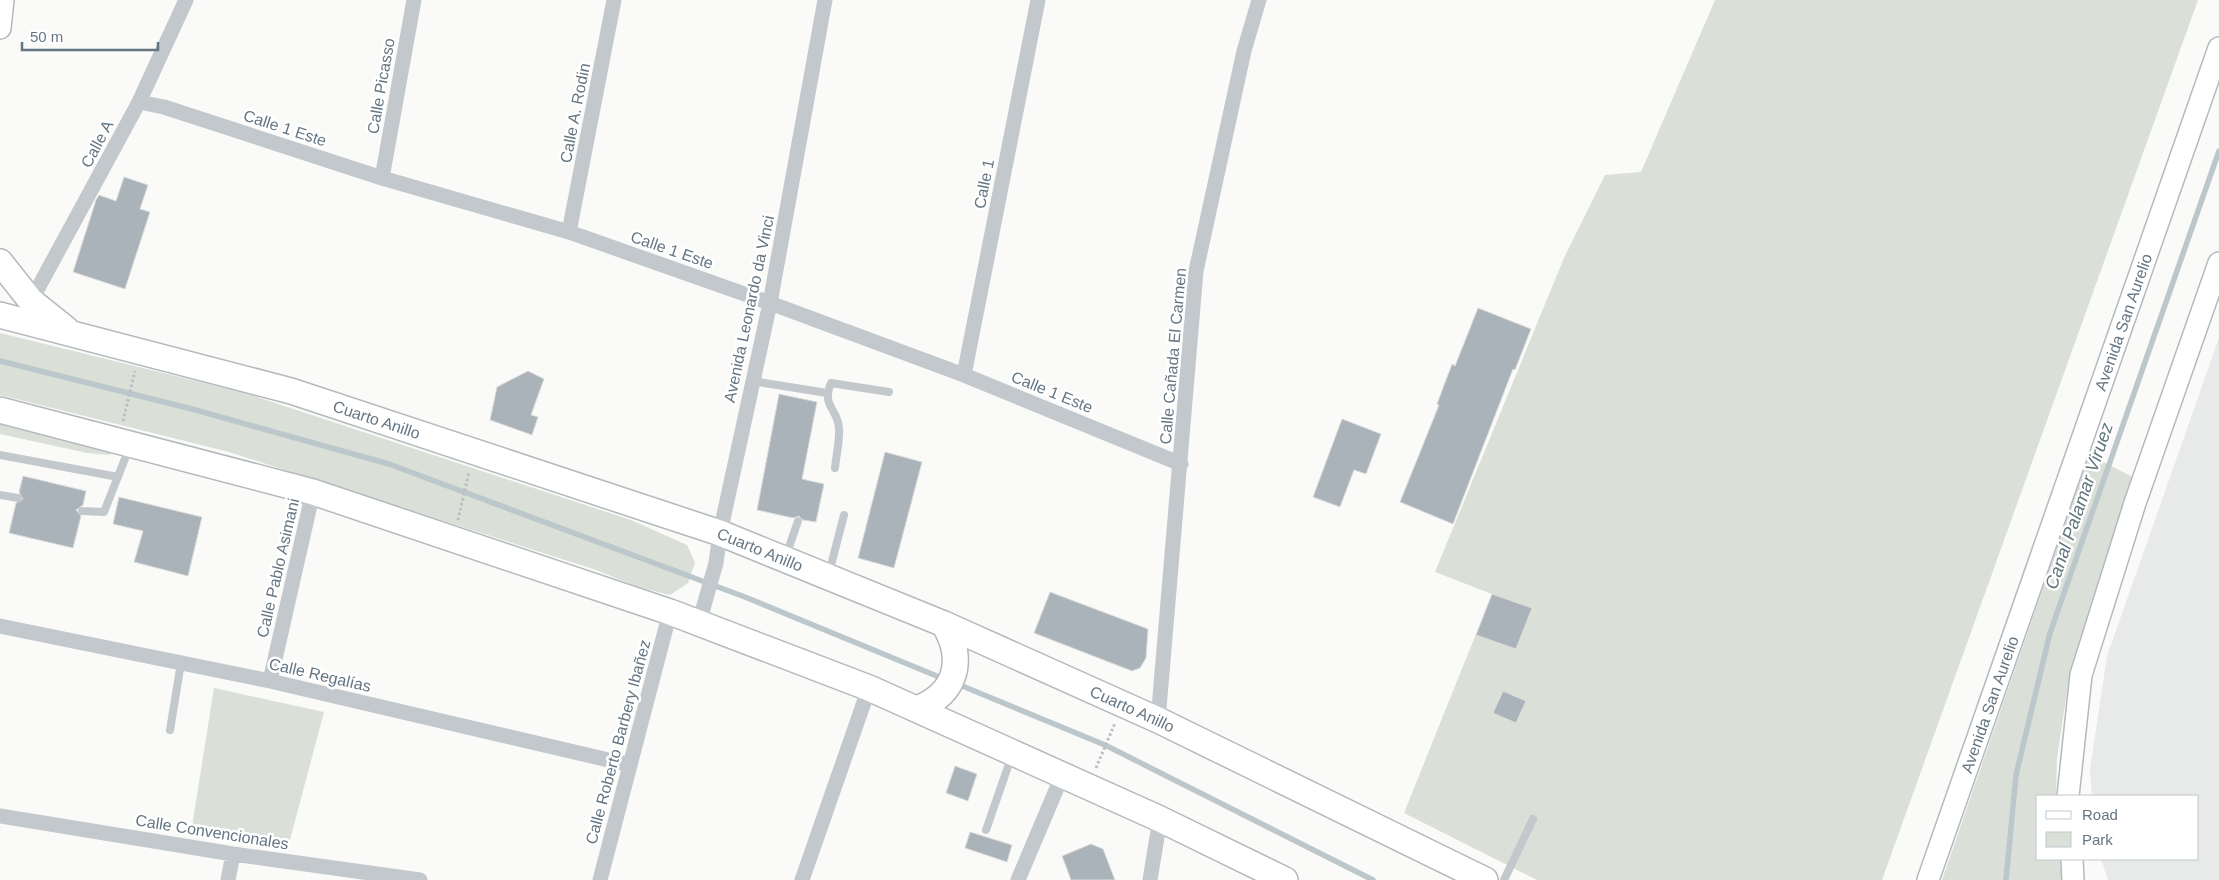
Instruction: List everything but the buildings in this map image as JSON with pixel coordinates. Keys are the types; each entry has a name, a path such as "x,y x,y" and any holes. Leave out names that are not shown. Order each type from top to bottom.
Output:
{"highway":[{"path":"0,262 31,300 74,335"},
{"name":"Cuarto Anillo","path":"0,315 291,391 720,533 944,624 1158,720 1485,880"},
{"path":"0,410 313,492 670,612 869,688 1160,819 1285,880"},
{"path":"944,624 953,644 957,678 955,705 958,719 965,731"},
{"path":"917,709 940,697 957,678 969,658 978,649 988,644"}],"main road":[{"path":"0,28 3,0"},
{"name":"Avenida San Aurelio","path":"1928,880 2219,48"},
{"path":"2068,795 2081,674 2135,503 2219,263"},
{"path":"2072,860 2073,880"}],"street":[{"name":"Calle A","path":"31,300 139,102 186,0"},
{"name":"Calle Picasso","path":"382,178 414,0"},
{"name":"Calle A. Rodin","path":"569,232 614,0"},
{"name":"Avenida Leonardo da Vinci","path":"699,623 716,563 720,533 770,303 825,0"},
{"name":"Calle 1","path":"964,375 1038,0"},
{"name":"Calle Cañada El Carmen","path":"1158,720 1196,271 1244,51 1259,0"},
{"name":"Calle 1 Este","path":"139,102 164,107 382,178 569,232 770,303 964,375 1181,464"},
{"name":"Calle Pablo Asimani","path":"270,681 313,492"},
{"name":"Calle Roberto Barbery Ibañez","path":"600,880 670,612"},
{"name":"Calle Regalías","path":"0,626 270,681 630,765"},
{"path":"802,880 869,688"},
{"path":"1018,880 1062,776"},
{"name":"Calle Convencionales","path":"0,816 233,854 420,880"},
{"path":"1150,880 1160,819"},
{"path":"228,880 233,854"}],"lane":[{"path":"752,381 827,393"},
{"path":"835,468 839,428 830,409 827,393 832,382 889,392"},
{"path":"82,511 104,512 131,444"},
{"path":"0,455 118,477"},
{"path":"0,495 18,498"},
{"path":"828,577 844,515"},
{"path":"785,560 798,520"},
{"path":"170,730 181,663"},
{"path":"986,830 1012,753"},
{"path":"1504,880 1533,819"}],"path":[{"path":"127,404 132,384"},
{"path":"462,498 466,482"},
{"path":"1101,758 1110,734"}],"shaded area":[{"path":"2219,338 2219,880 2108,880 2101,860 2199,860 2199,795 2092,795 2090,770 2107,656"}],"green space":[{"path":"1715,0 2198,0 1882,880 1537,880 1404,813 1492,594 1435,572 1564,258 1605,175 1641,172"},
{"path":"0,333 245,393 631,520 687,545 695,563 688,583 670,595 638,587 596,570 229,452 0,395"},
{"path":"0,420 113,450 109,455 87,453 0,434"},
{"path":"2089,455 2133,477 2070,672 2057,758 2056,795 2036,795 2036,860 2060,860 2062,880 1942,880"},
{"path":"214,688 324,712 287,851 191,833"}],"waterway":[{"name":"Canal Palamar Viruez","path":"2006,880 2016,775 2050,633 2219,151"},
{"path":"0,361 192,409 389,464 745,597 944,679"},
{"path":"955,683 1105,745 1373,880"}]}
